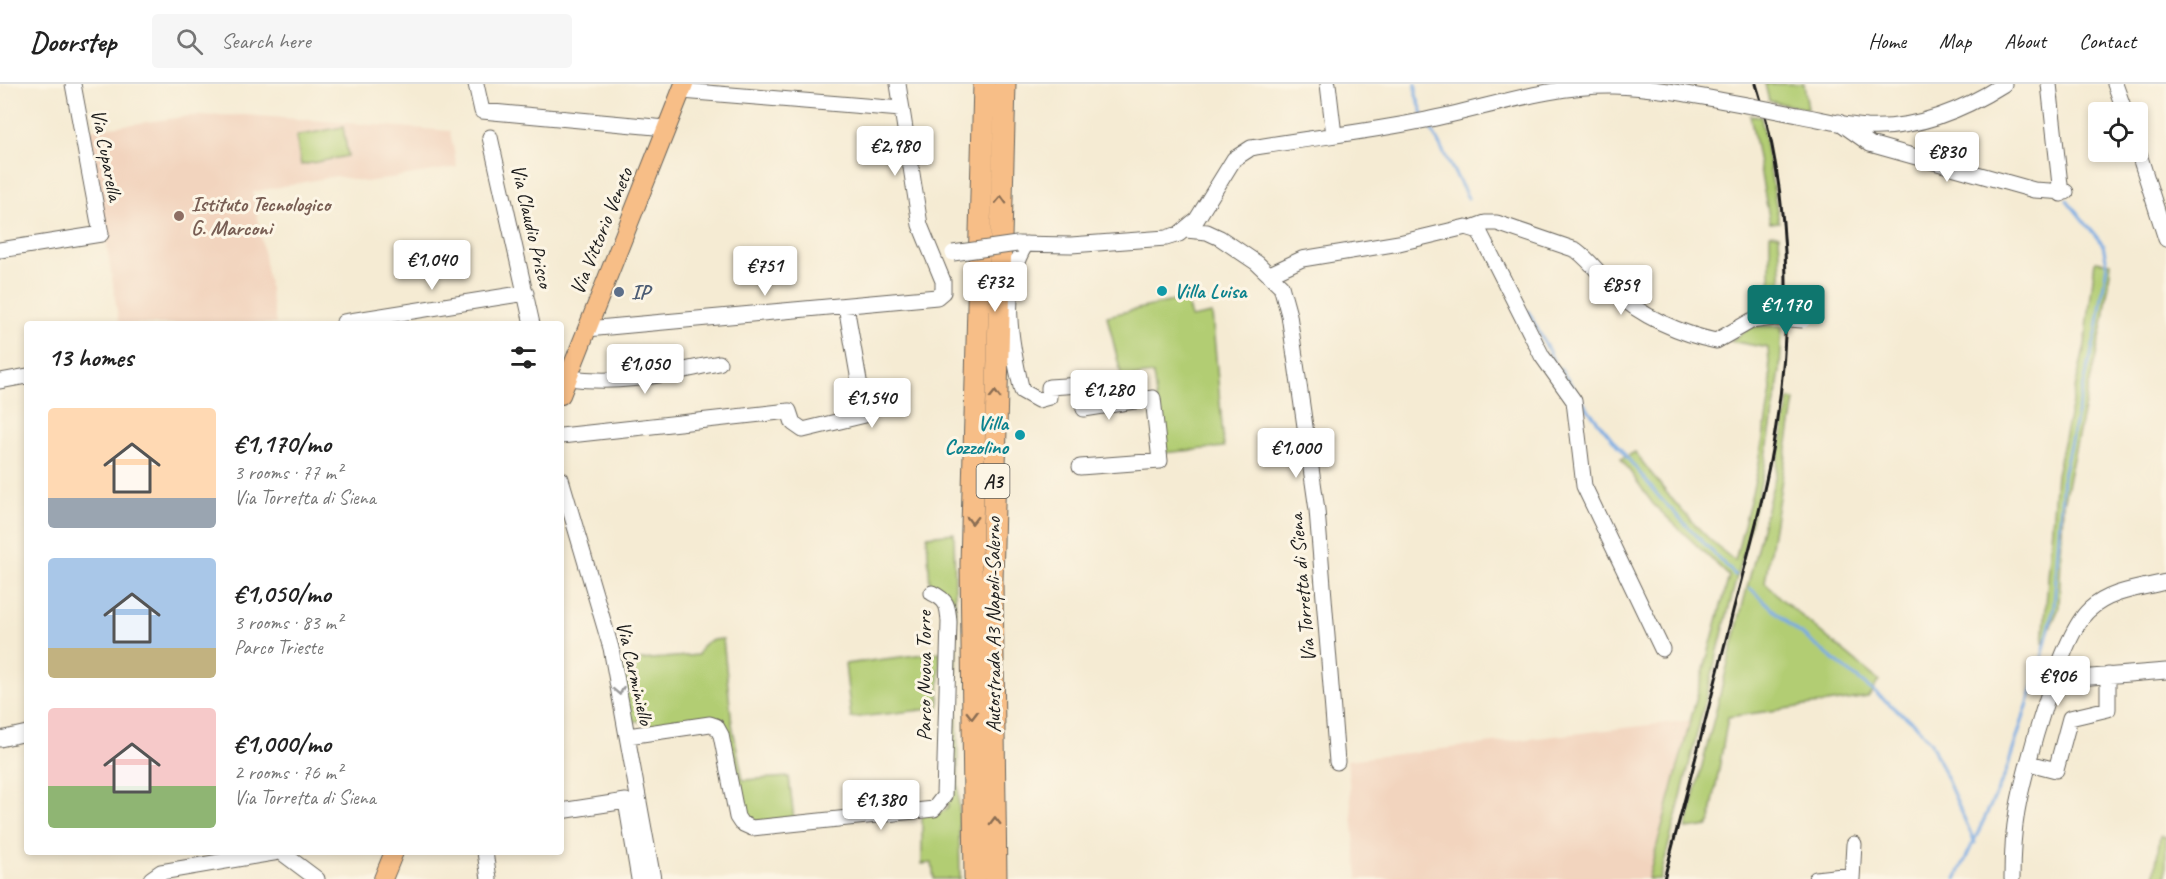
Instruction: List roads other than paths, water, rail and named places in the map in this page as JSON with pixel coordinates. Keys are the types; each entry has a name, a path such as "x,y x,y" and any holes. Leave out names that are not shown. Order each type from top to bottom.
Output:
{"highway":[{"name":"Autostrada A3 Napoli-Salerno","path":"975,879 971,564 984,84"},
{"name":"Autostrada A3 Napoli-Salerno","path":"996,879 992,582 997,297 1005,84"}],"main road":[{"name":"Via Vittorio Veneto","path":"564,388 683,87"},
{"path":"383,879 392,855"}],"street":[{"name":"Via Cuparella","path":"0,250 101,234 73,84"},
{"path":"476,84 482,111 666,128"},
{"path":"587,329 937,297 943,292 943,282 920,225 898,84"},
{"path":"1328,84 1334,135"},
{"path":"1186,230 1205,207 1234,159 1244,151 1428,120 1528,96 1580,87 1614,86 1669,91 1867,127 1932,119 1978,101 2004,84"},
{"path":"1839,122 1870,144 2034,190 2064,193 2049,84"},
{"path":"2115,84 2121,102"},
{"path":"683,87 901,109"},
{"name":"Via Claudio Prisco","path":"490,137 531,321"},
{"path":"2142,162 2166,239"},
{"path":"1270,274 1302,259 1474,227 1485,223 1497,223 1575,250 1586,257 1617,293 1640,309 1701,338 1716,341 1758,318 1803,320"},
{"path":"1474,227 1484,239 1542,356 1574,401 1584,486 1662,649"},
{"name":"Via Torretta di Siena","path":"935,258 953,253 1022,244 1071,245 1166,238 1186,230 1207,232 1220,238 1270,274 1281,286 1295,348 1318,522 1337,762"},
{"path":"1022,244 1012,273 1011,338 1022,391 1038,400 1049,397 1048,387 1081,385 1084,409 1153,398 1160,461 1080,467"},
{"path":"350,321 526,293"},
{"path":"564,436 789,411 793,423 804,430 865,415 846,306"},
{"path":"568,378 602,382 630,381 719,363"},
{"path":"0,381 24,377"},
{"name":"Via Carminiello","path":"564,490 610,648 653,879"},
{"path":"2012,879 2014,832 2029,764 2054,680 2072,631 2091,608 2120,593 2166,582"},
{"name":"Parco Nuova Torre","path":"628,736 710,724 716,726 721,735 737,817 741,823 752,828 934,809 944,796 949,622 948,606 944,599 932,594"},
{"path":"2054,680 2166,671"},
{"path":"2029,764 2056,770 2070,718 2108,709 2108,675"},
{"path":"0,739 24,734"},
{"path":"564,811 626,801 639,879"},
{"path":"1816,879 1852,877 1854,844"},
{"path":"151,879 161,872 262,855"},
{"path":"284,855 317,879"},
{"path":"485,855 489,879"}],"waterway":[{"path":"1416,84 1416,95 1423,114"},
{"path":"1429,125 1468,198"},
{"path":"1956,879 2005,775 2041,662 2054,607 2063,475 2097,329 2107,264 2103,245 2067,200"},
{"path":"1528,311 1554,361"},
{"path":"1560,368 1587,408 1660,498 1735,575"},
{"path":"1750,588 1790,625 1916,725 1931,743 1975,843"}],"railway":[{"path":"1664,879 1763,496 1781,384 1786,297 1782,210 1776,167 1756,84"}],"place":[{"name":"Istituto Tecnologico G. Marconi","path":"179,216"},
{"name":"Villa Luisa","path":"1162,291"},
{"name":"IP","path":"619,292"},
{"name":"Villa Cozzolino","path":"1020,435"}]}
